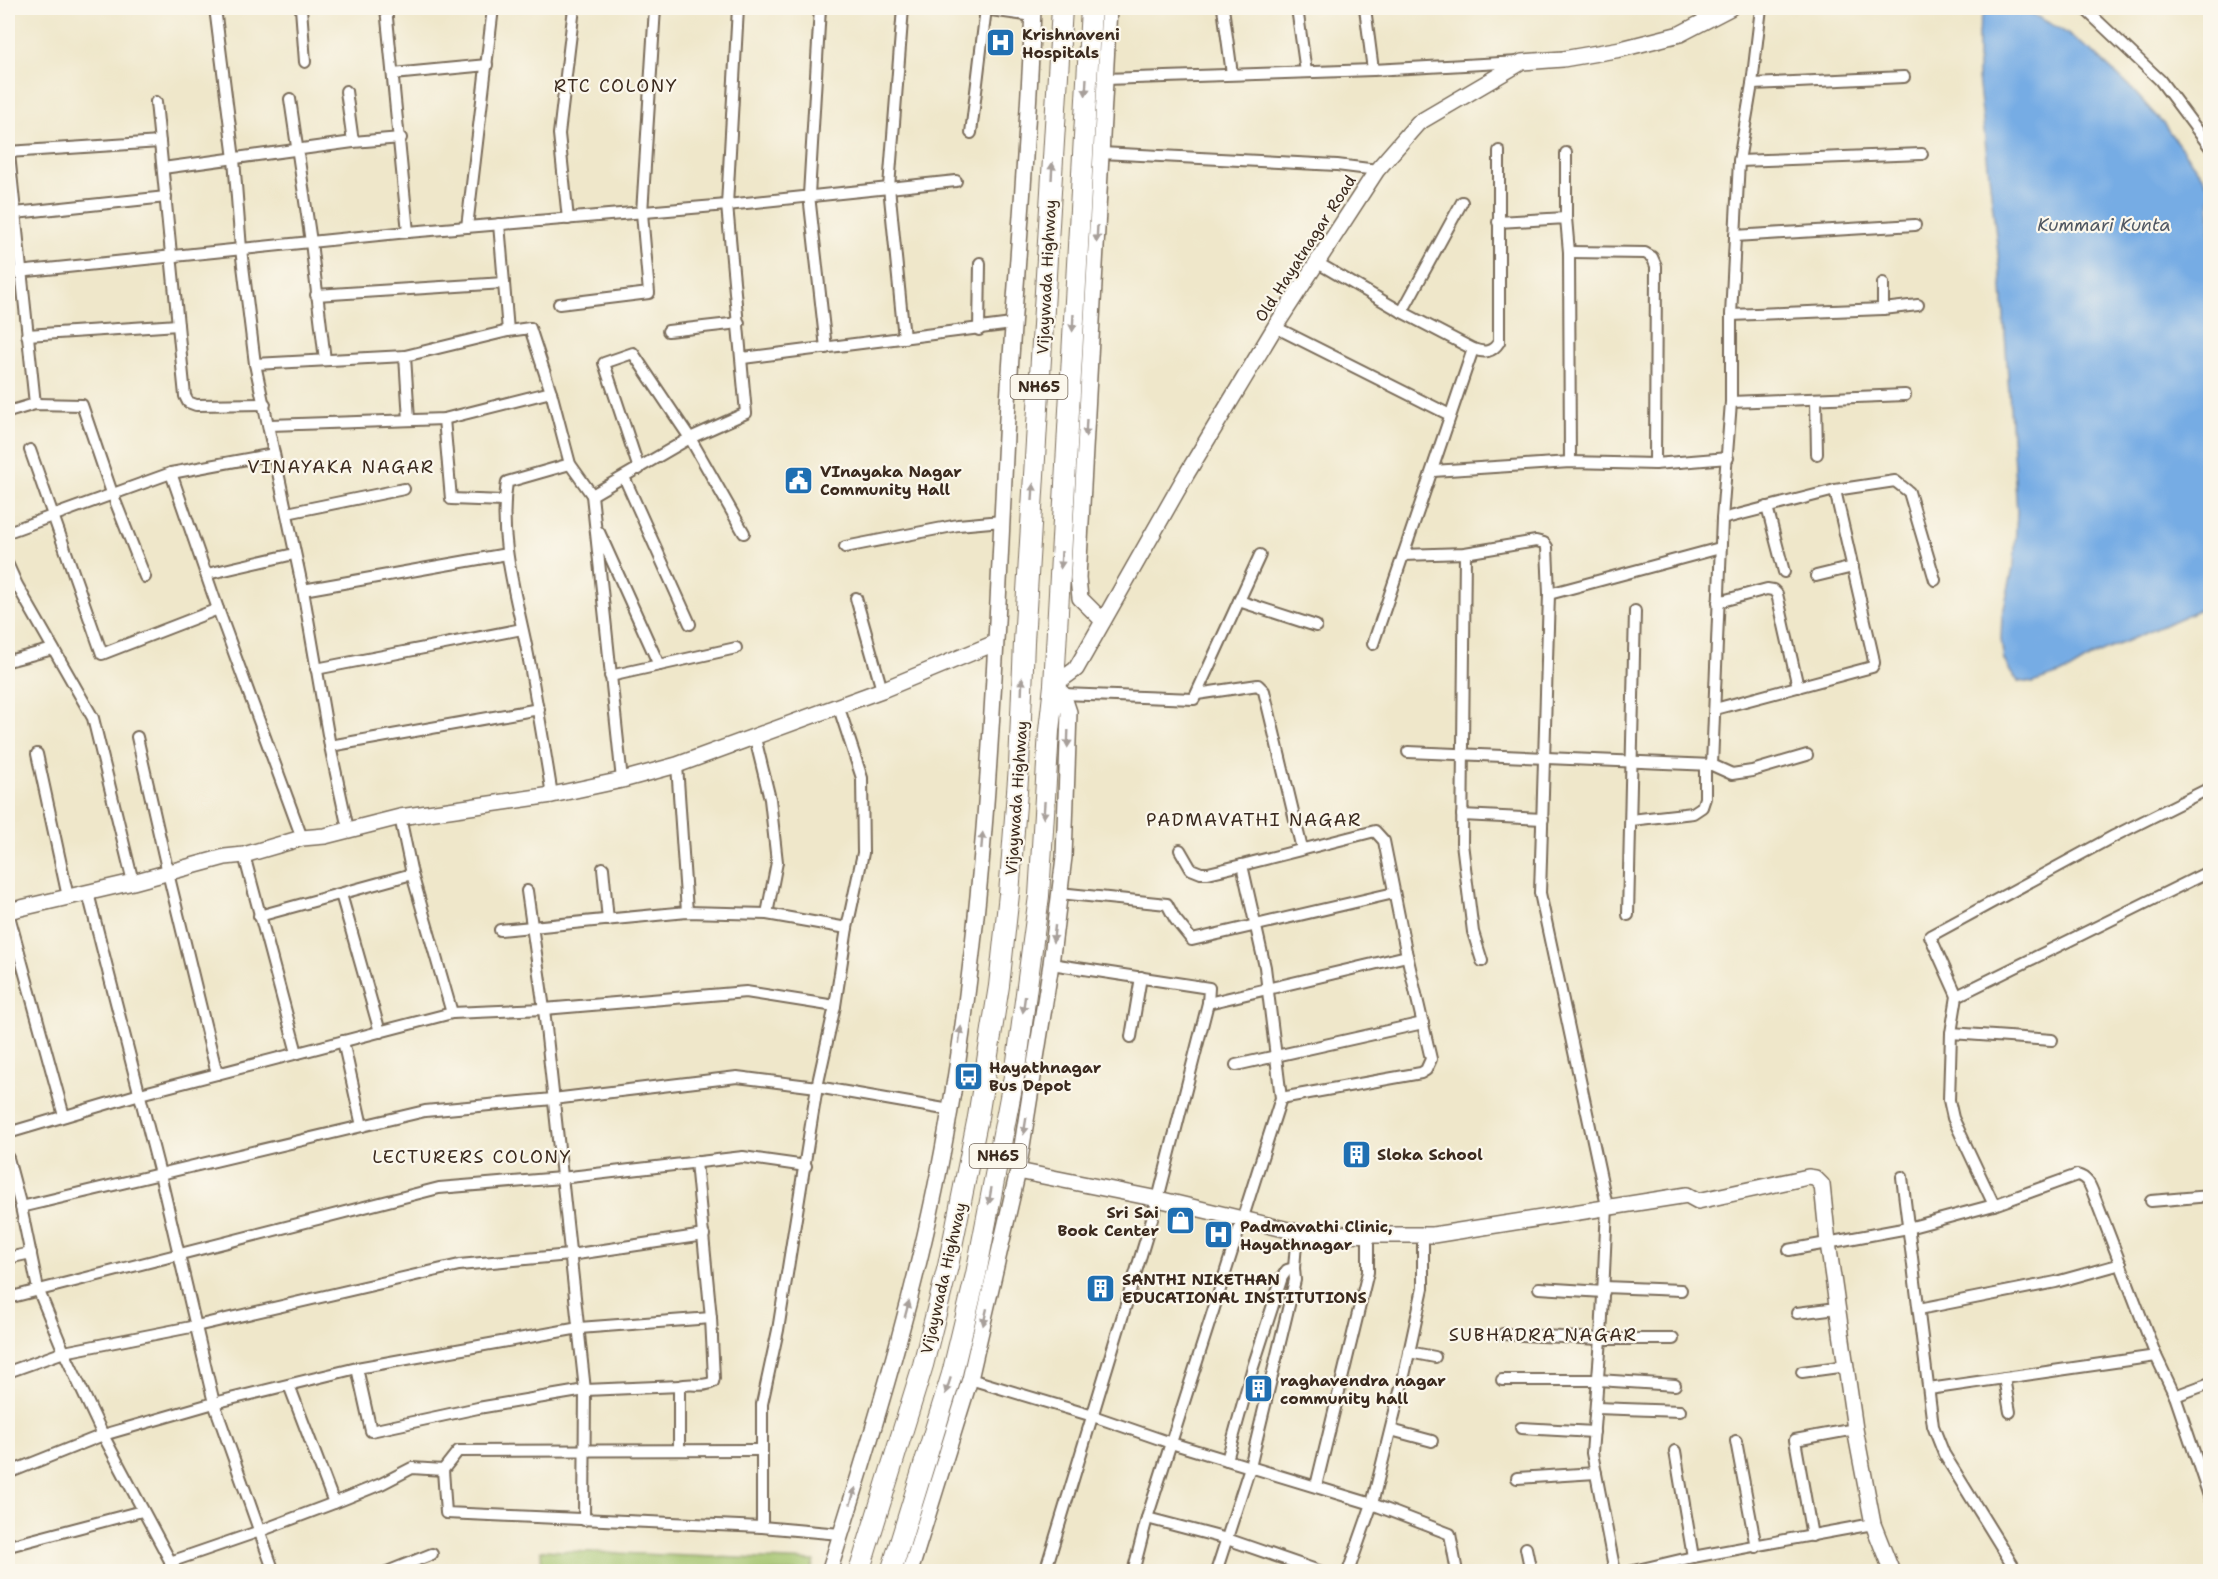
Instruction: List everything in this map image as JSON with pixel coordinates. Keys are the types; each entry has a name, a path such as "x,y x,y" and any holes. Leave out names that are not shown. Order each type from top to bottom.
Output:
{"highway":[{"name":"Vijaywada Highway","path":"859,1572 923,1365 948,1266 978,1117 999,986 1010,894 1019,766 1024,642 1062,8"},
{"name":"Vijaywada Highway","path":"891,1572 952,1374 976,1274 1017,1061 1039,896 1049,731 1058,689 1084,296 1091,8"},
{"path":"898,1445 926,1454"}],"street":[{"path":"215,8 234,159 241,249 255,363 270,425 303,590 330,746 348,829"},
{"path":"301,8 305,62"},
{"path":"386,8 408,232"},
{"path":"467,227 493,8"},
{"path":"568,219 559,134 574,8"},
{"path":"559,304 649,293 642,213 655,8"},
{"path":"592,495 690,438 746,412 743,358 727,205 738,8"},
{"path":"820,8 809,195 826,348"},
{"path":"903,8 889,187 904,338"},
{"path":"829,1572 883,1398 919,1265 950,1110 974,932 990,744 1012,324 1033,12 983,8 971,133"},
{"path":"1103,621 1080,598 1078,578 1084,296 1101,153 1109,8"},
{"path":"1223,8 1232,74"},
{"path":"1297,8 1306,72"},
{"path":"1365,8 1373,70"},
{"name":"Old Hayatnagar Road","path":"1058,689 1076,669 1186,475 1316,262 1377,170 1418,123 1522,62 1563,59 1609,51 1680,34 1730,8"},
{"path":"1631,820 1693,813 1702,807 1705,798 1715,709 1720,549 1731,402 1731,315 1739,161 1752,84 1761,8"},
{"path":"2084,8 2160,80 2211,147"},
{"path":"1105,79 1373,70 1522,62"},
{"path":"393,74 487,65"},
{"path":"1752,84 1904,77"},
{"path":"346,91 353,142"},
{"path":"290,99 311,242 325,360"},
{"path":"156,102 185,396 188,402 196,405 265,404"},
{"path":"163,168 353,142 400,138"},
{"path":"35,404 8,150 160,142"},
{"path":"1316,262 1473,350 1489,351 1499,342 1499,151"},
{"path":"1101,153 1337,165 1377,170"},
{"path":"1566,153 1570,462"},
{"path":"1739,161 1922,154"},
{"path":"8,273 408,232 642,213 956,181"},
{"path":"15,213 166,197"},
{"path":"1402,312 1462,202"},
{"path":"1498,222 1566,218"},
{"path":"499,224 508,331"},
{"path":"1735,236 1915,225"},
{"path":"1569,252 1645,253 1652,257 1656,266 1655,464"},
{"path":"979,330 980,263"},
{"path":"316,296 504,283"},
{"path":"1883,283 1883,309"},
{"path":"1731,315 1918,306"},
{"path":"668,331 739,323"},
{"path":"743,358 979,330 1012,324"},
{"path":"27,335 178,325"},
{"path":"1275,327 1450,415"},
{"path":"255,363 405,356 508,331 530,328 552,392 570,464 592,495 622,780"},
{"path":"1373,644 1473,350"},
{"path":"639,469 604,363 633,353 690,438 744,533"},
{"path":"405,356 409,420"},
{"path":"270,425 444,418 552,392"},
{"path":"1731,402 1905,395"},
{"path":"1816,399 1817,454"},
{"path":"8,412 35,404 82,405 112,494 145,577"},
{"path":"444,418 452,499 504,501"},
{"path":"30,450 102,654 218,609"},
{"path":"8,532 171,472 274,454"},
{"path":"1433,471 1570,462 1655,464 1728,458"},
{"path":"552,795 538,709 507,554 504,501 507,482 570,464"},
{"path":"171,472 218,609 302,838"},
{"path":"624,477 690,624"},
{"path":"1722,519 1836,490 1895,481 1909,492 1935,580"},
{"path":"287,513 404,489"},
{"path":"1715,709 1872,667 1874,663 1836,490"},
{"path":"1767,507 1784,572"},
{"path":"845,547 958,525 1002,521"},
{"path":"595,523 659,665"},
{"path":"1403,555 1465,553 1536,541 1544,543 1546,547 1549,594 1540,893 1607,1206 1601,1339 1592,1453 1615,1572"},
{"path":"1549,594 1720,549"},
{"path":"1465,553 1462,843 1469,911 1482,961"},
{"path":"207,574 294,554"},
{"path":"303,590 507,554"},
{"path":"910,1572 970,1379 1018,1171 1051,964 1064,857 1069,712 1058,689 1194,699 1260,555"},
{"path":"8,565 12,587 53,649 93,718 133,882"},
{"path":"1816,576 1853,567"},
{"path":"1718,602 1767,589 1773,590 1776,594 1798,687"},
{"path":"856,598 882,690"},
{"path":"1239,601 1316,626"},
{"path":"1628,915 1635,611"},
{"path":"316,669 522,629"},
{"path":"64,1116 8,911 133,882 225,857 244,855 302,838 325,836 400,817 552,795 622,780 677,765 755,738 882,690 995,643"},
{"path":"610,676 736,648"},
{"path":"8,661 53,649"},
{"path":"1197,694 1258,685 1264,691 1302,849"},
{"path":"762,1527 762,1404 778,1330 817,1087 835,1006 847,928 863,853 862,778 838,705"},
{"path":"330,746 538,709"},
{"path":"137,737 217,1074"},
{"path":"755,738 770,799 777,862 767,914"},
{"path":"1408,752 1709,765 1732,774 1752,771 1807,755"},
{"path":"38,754 68,897"},
{"path":"677,765 687,912"},
{"path":"1994,1205 1953,1118 1949,1100 1951,1033 1957,996 1930,936 2114,836 2211,788"},
{"path":"1462,815 1543,819"},
{"path":"400,817 412,874 452,1013"},
{"path":"1180,850 1191,869 1201,873 1242,865 1375,831 1384,841 1431,1059 1426,1070 1421,1073 1281,1098"},
{"path":"244,855 297,1053"},
{"path":"1133,1572 1171,1443 1281,1098 1265,967 1242,865"},
{"path":"603,868 608,920"},
{"path":"1957,996 2211,871"},
{"path":"259,916 412,874"},
{"path":"527,891 544,1009 585,1390 584,1520"},
{"path":"88,893 160,1174 214,1403 274,1572"},
{"path":"1059,893 1167,904 1175,919 1192,940 1395,893"},
{"path":"340,894 380,1032"},
{"path":"500,930 687,912 767,914 847,928"},
{"path":"1208,1003 1407,956"},
{"path":"1045,1572 1158,1198 1208,1003 1209,988 1051,964"},
{"path":"1131,1037 1142,977"},
{"path":"8,1133 140,1094 452,1013 544,1009 746,992 835,1006"},
{"path":"1236,1065 1423,1023"},
{"path":"1951,1033 2052,1040"},
{"path":"343,1041 362,1126"},
{"path":"21,1207 425,1111 553,1099 737,1077 817,1087 950,1110"},
{"path":"8,1298 440,1188 561,1178 743,1157 806,1166"},
{"path":"8,1158 38,1289 64,1352 103,1435 173,1567 381,1484 412,1468 443,1470"},
{"path":"357,1368 371,1431 478,1408 585,1390 681,1386 713,1382 711,1318 696,1162"},
{"path":"1018,1171 1158,1198 1297,1232 1368,1235 1423,1235 1686,1195 1698,1201 1808,1177 1815,1178 1822,1185 1837,1308 1872,1524 1892,1572"},
{"path":"1789,1250 1908,1228 1994,1205 2077,1175 2083,1176 2092,1190 2156,1356 2175,1396 2211,1499"},
{"path":"1902,1177 1933,1426 1944,1455 2017,1572"},
{"path":"2151,1201 2211,1196"},
{"path":"1216,1572 1250,1467 1295,1280 1297,1232"},
{"path":"8,1372 64,1352 196,1326 459,1265 570,1255 704,1235"},
{"path":"1316,1486 1368,1272 1368,1235"},
{"path":"1348,1572 1372,1504 1410,1352 1423,1288 1423,1235"},
{"path":"8,1258 31,1253"},
{"path":"1919,1309 2056,1282 2121,1264"},
{"path":"1227,1460 1252,1370 1282,1277 1287,1270 1294,1268"},
{"path":"1539,1288 1681,1290"},
{"path":"1797,1313 1837,1308"},
{"path":"8,1473 103,1435 214,1403 357,1368 579,1328 711,1318"},
{"path":"1503,1334 1601,1339 1673,1339"},
{"path":"1410,1352 1435,1357"},
{"path":"1929,1389 2156,1356"},
{"path":"1802,1372 1846,1366"},
{"path":"2004,1378 2010,1412"},
{"path":"970,1379 1372,1504 1450,1534 1457,1572"},
{"path":"1502,1380 1598,1380 1675,1385"},
{"path":"2175,1396 2211,1383"},
{"path":"289,1385 334,1503"},
{"path":"679,1449 679,1390 681,1386"},
{"path":"1596,1408 1680,1411"},
{"path":"1521,1428 1594,1432"},
{"path":"1812,1536 1796,1440 1855,1429"},
{"path":"1391,1430 1432,1441"},
{"path":"1736,1441 1755,1547"},
{"path":"761,1450 458,1450 443,1470 446,1513 762,1527 840,1534"},
{"path":"1675,1451 1693,1557"},
{"path":"1517,1478 1596,1473"},
{"path":"9,1546 142,1511"},
{"path":"1148,1518 1227,1539 1322,1572"},
{"path":"1629,1572 1693,1557 1872,1524"},
{"path":"1526,1548 1531,1572"},
{"path":"387,1572 432,1554"}],"green space":[{"path":"541,1550 814,1561 811,1572 542,1572"}],"water":[{"name":"Kummari Kunta","path":"1990,8 2021,8 2060,29 2093,52 2132,89 2165,126 2210,187 2210,605 2097,654 2069,671 2032,683 2018,681 2011,673 2004,660 2001,639 2002,616 2014,564 2017,512 2002,288 1978,78 1978,32 1982,17"}],"place":[{"name":"Krishnaveni Hospitals","path":"1001,43"},
{"name":"VInayaka Nagar Community Hall","path":"799,480"},
{"name":"Hayathnagar Bus Depot","path":"968,1076"},
{"name":"Sloka School","path":"1356,1154"},
{"name":"Sri Sai Book Center","path":"1180,1221"},
{"name":"Padmavathi Clinic, Hayathnagar","path":"1219,1235"},
{"name":"SANTHI NIKETHAN EDUCATIONAL INSTITUTIONS","path":"1101,1288"},
{"name":"raghavendra nagar community hall","path":"1259,1389"}],"district":[{"name":"RTC COLONY","path":"616,86"},
{"name":"VINAYAKA NAGAR","path":"341,467"},
{"name":"PADMAVATHI NAGAR","path":"1254,820"},
{"name":"LECTURERS COLONY","path":"472,1157"},
{"name":"SUBHADRA NAGAR","path":"1543,1335"}]}
